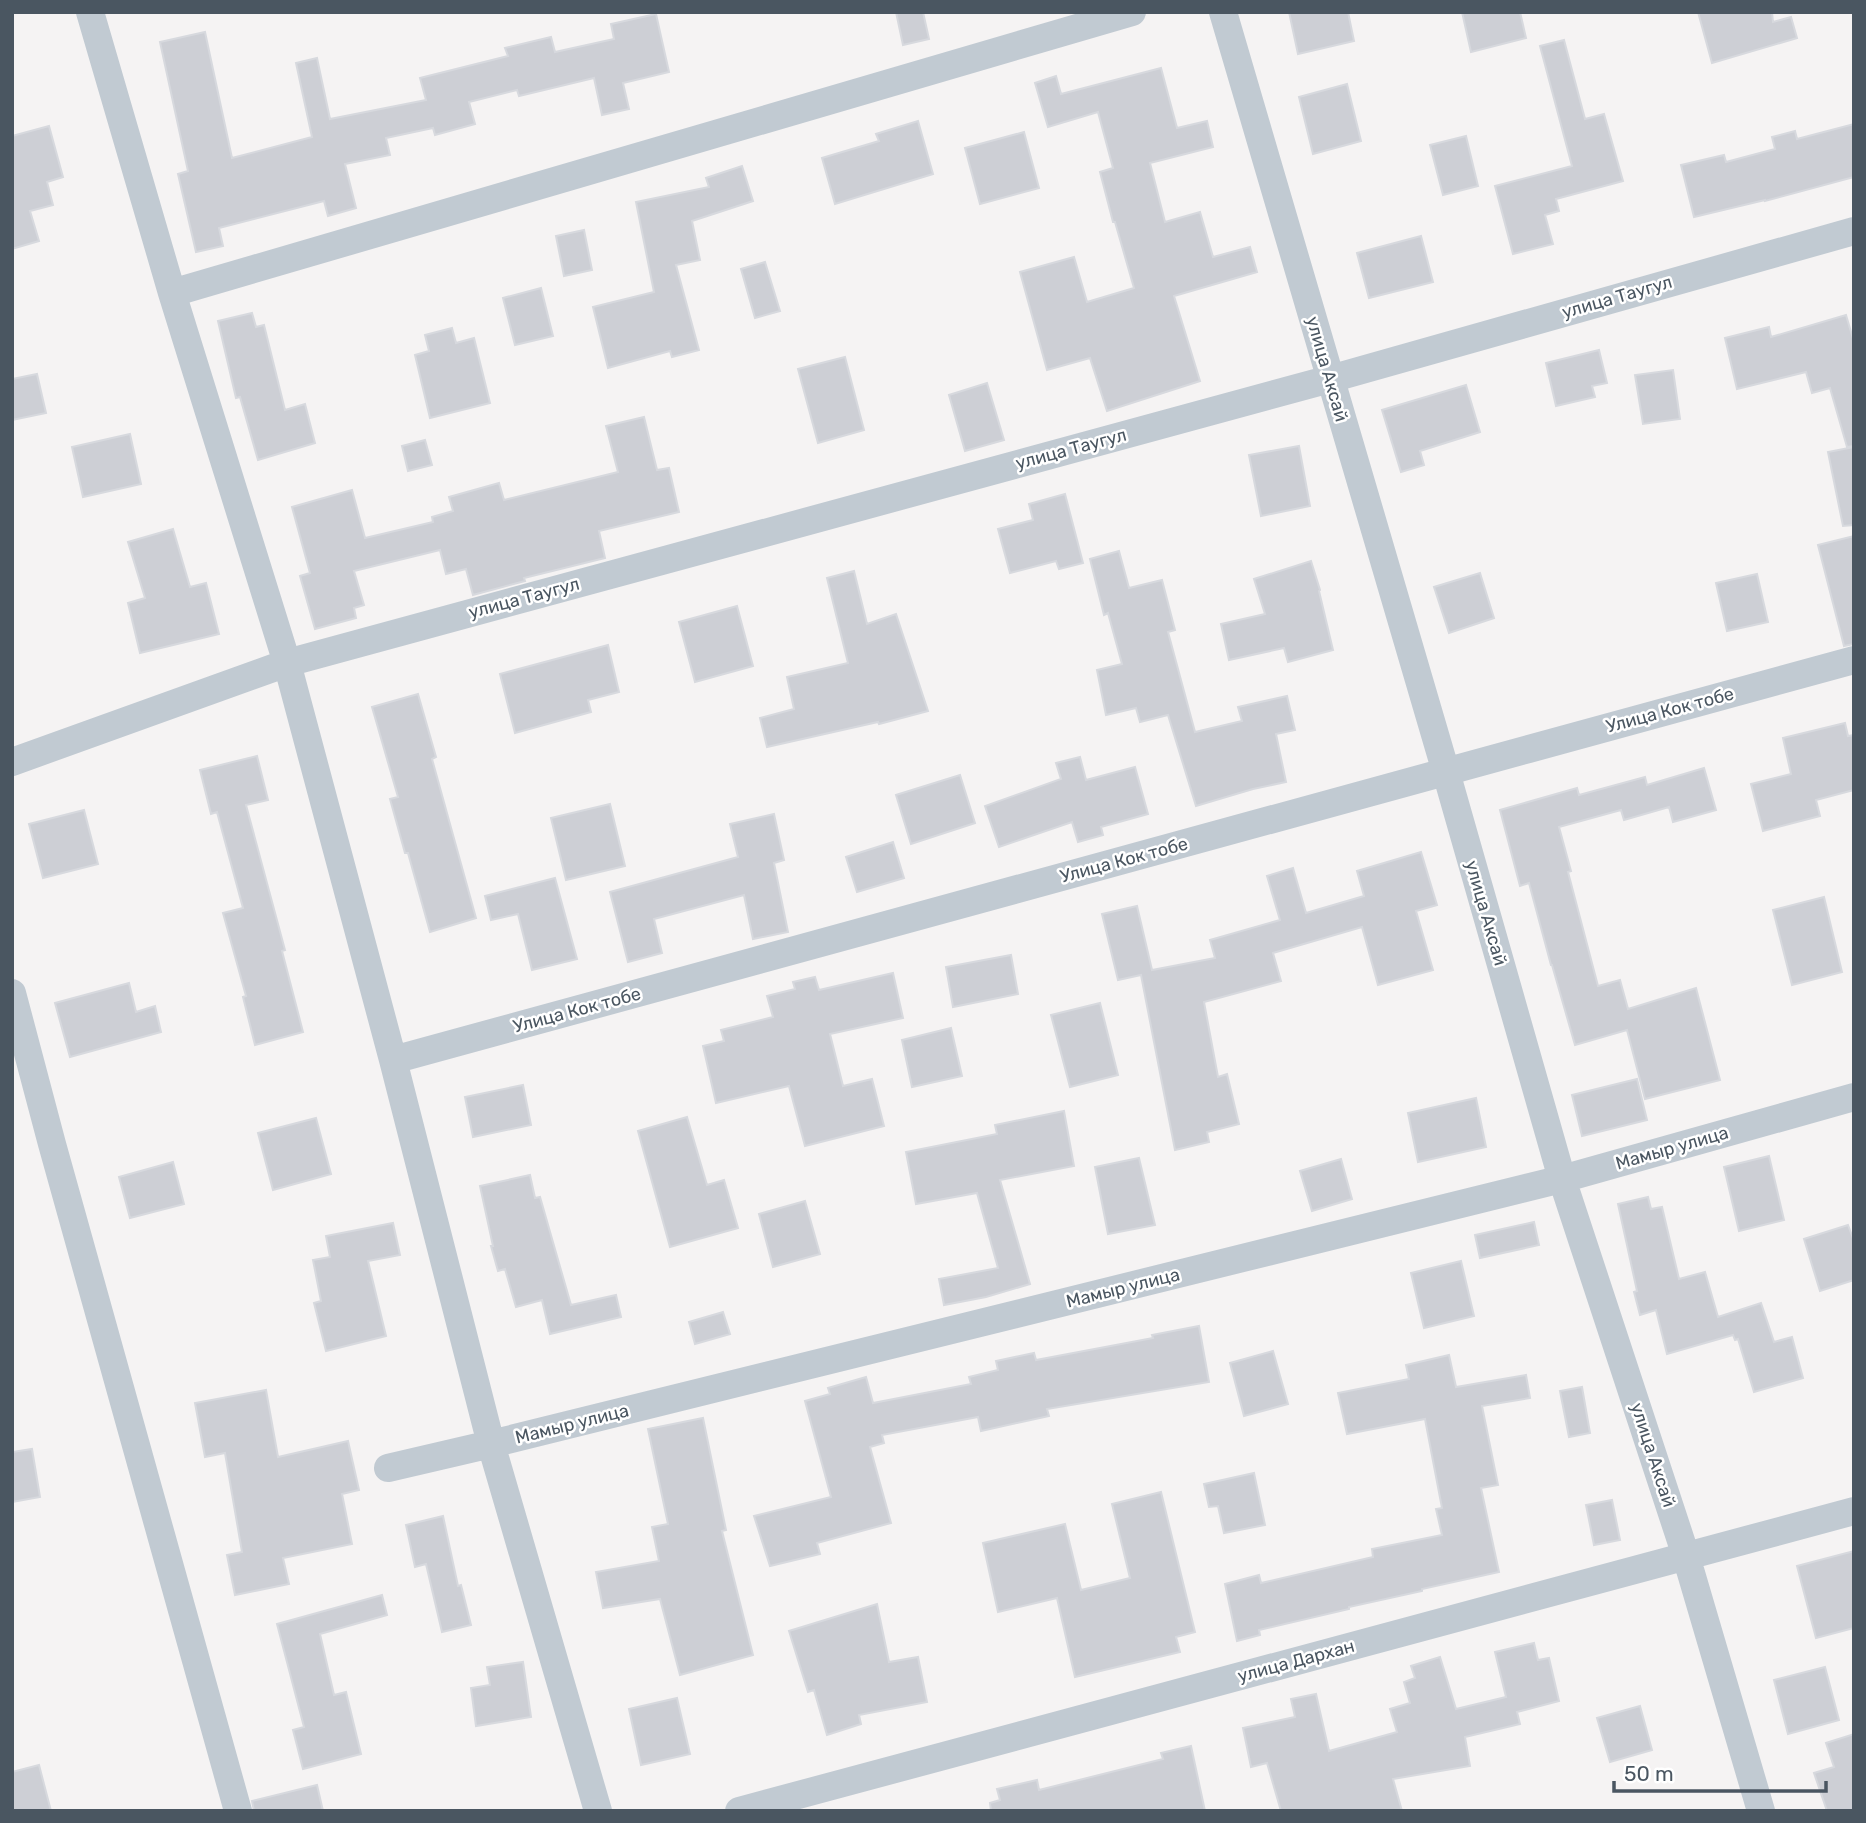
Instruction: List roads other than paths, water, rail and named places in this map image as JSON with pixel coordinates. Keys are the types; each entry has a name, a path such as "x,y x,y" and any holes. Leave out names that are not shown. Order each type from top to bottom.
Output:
{"street":[{"path":"90,12 172,293 287,663 394,1060 491,1444 598,1811"},
{"path":"172,293 1132,12"},
{"name":"улица Аксай","path":"1223,12 1446,772 1562,1179 1686,1556 1761,1811"},
{"name":"улица Таугул","path":"12,762 287,663 1330,379 1854,231"},
{"name":"Улица Кок тобе","path":"394,1060 1854,660"},
{"path":"12,993 238,1811"},
{"name":"Мамыр улица","path":"388,1468 1562,1179 1854,1097"},
{"name":"улица Дархан","path":"739,1811 1854,1511"}]}
